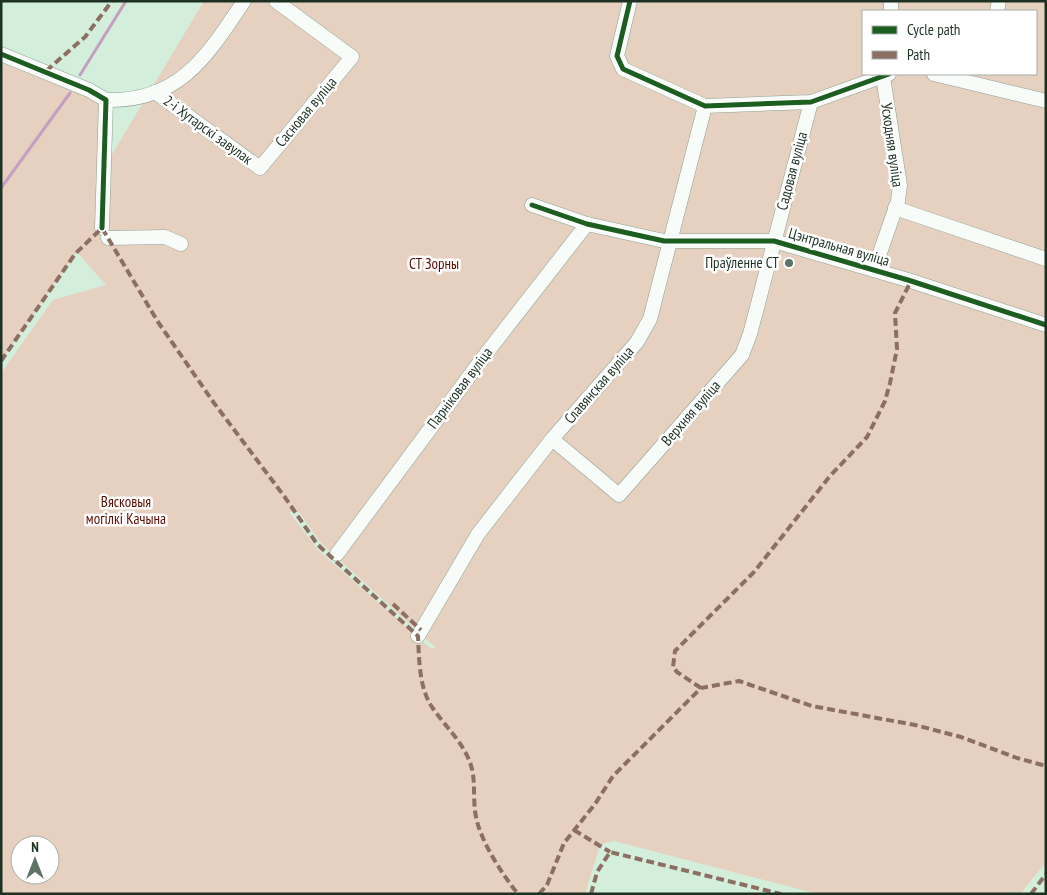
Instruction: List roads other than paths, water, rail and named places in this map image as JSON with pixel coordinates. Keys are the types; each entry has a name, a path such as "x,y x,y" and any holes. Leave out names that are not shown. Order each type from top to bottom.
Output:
{"street":[{"path":"1,54 63,78 106,100 126,99 155,92 181,79 198,65 244,1"},
{"name":"Сасновая вуліца","path":"260,168 352,57 276,1"},
{"path":"630,1 617,56 624,70 705,106 811,102 886,75"},
{"name":"Усходняя вуліца","path":"874,270 895,208 900,185 886,75"},
{"path":"938,75 1046,101"},
{"name":"2-і Хутарскі завулак","path":"155,92 260,168"},
{"path":"106,100 105,233 165,237 181,244"},
{"name":"Садовая вуліца","path":"774,241 811,102"},
{"name":"Славянская вуліца","path":"419,633 478,534 552,439 638,342 650,319 705,106"},
{"name":"Цэнтральная вуліца","path":"532,205 588,224 671,242 774,241 874,270 1046,325"},
{"path":"895,208 1046,259"},
{"name":"Парніковая вуліца","path":"337,554 485,355 588,224"},
{"name":"Верхняя вуліца","path":"552,439 619,495 742,355 750,334 774,241"}],"waterway":[{"path":"80,75 126,1"},
{"path":"1,188 70,93"}],"place":[{"name":"Праўленне СТ","path":"789,263"}],"park label":[{"name":"СТ Зорны","path":"434,264"},
{"name":"Вясковыя могілкі Качына","path":"126,510"}]}
